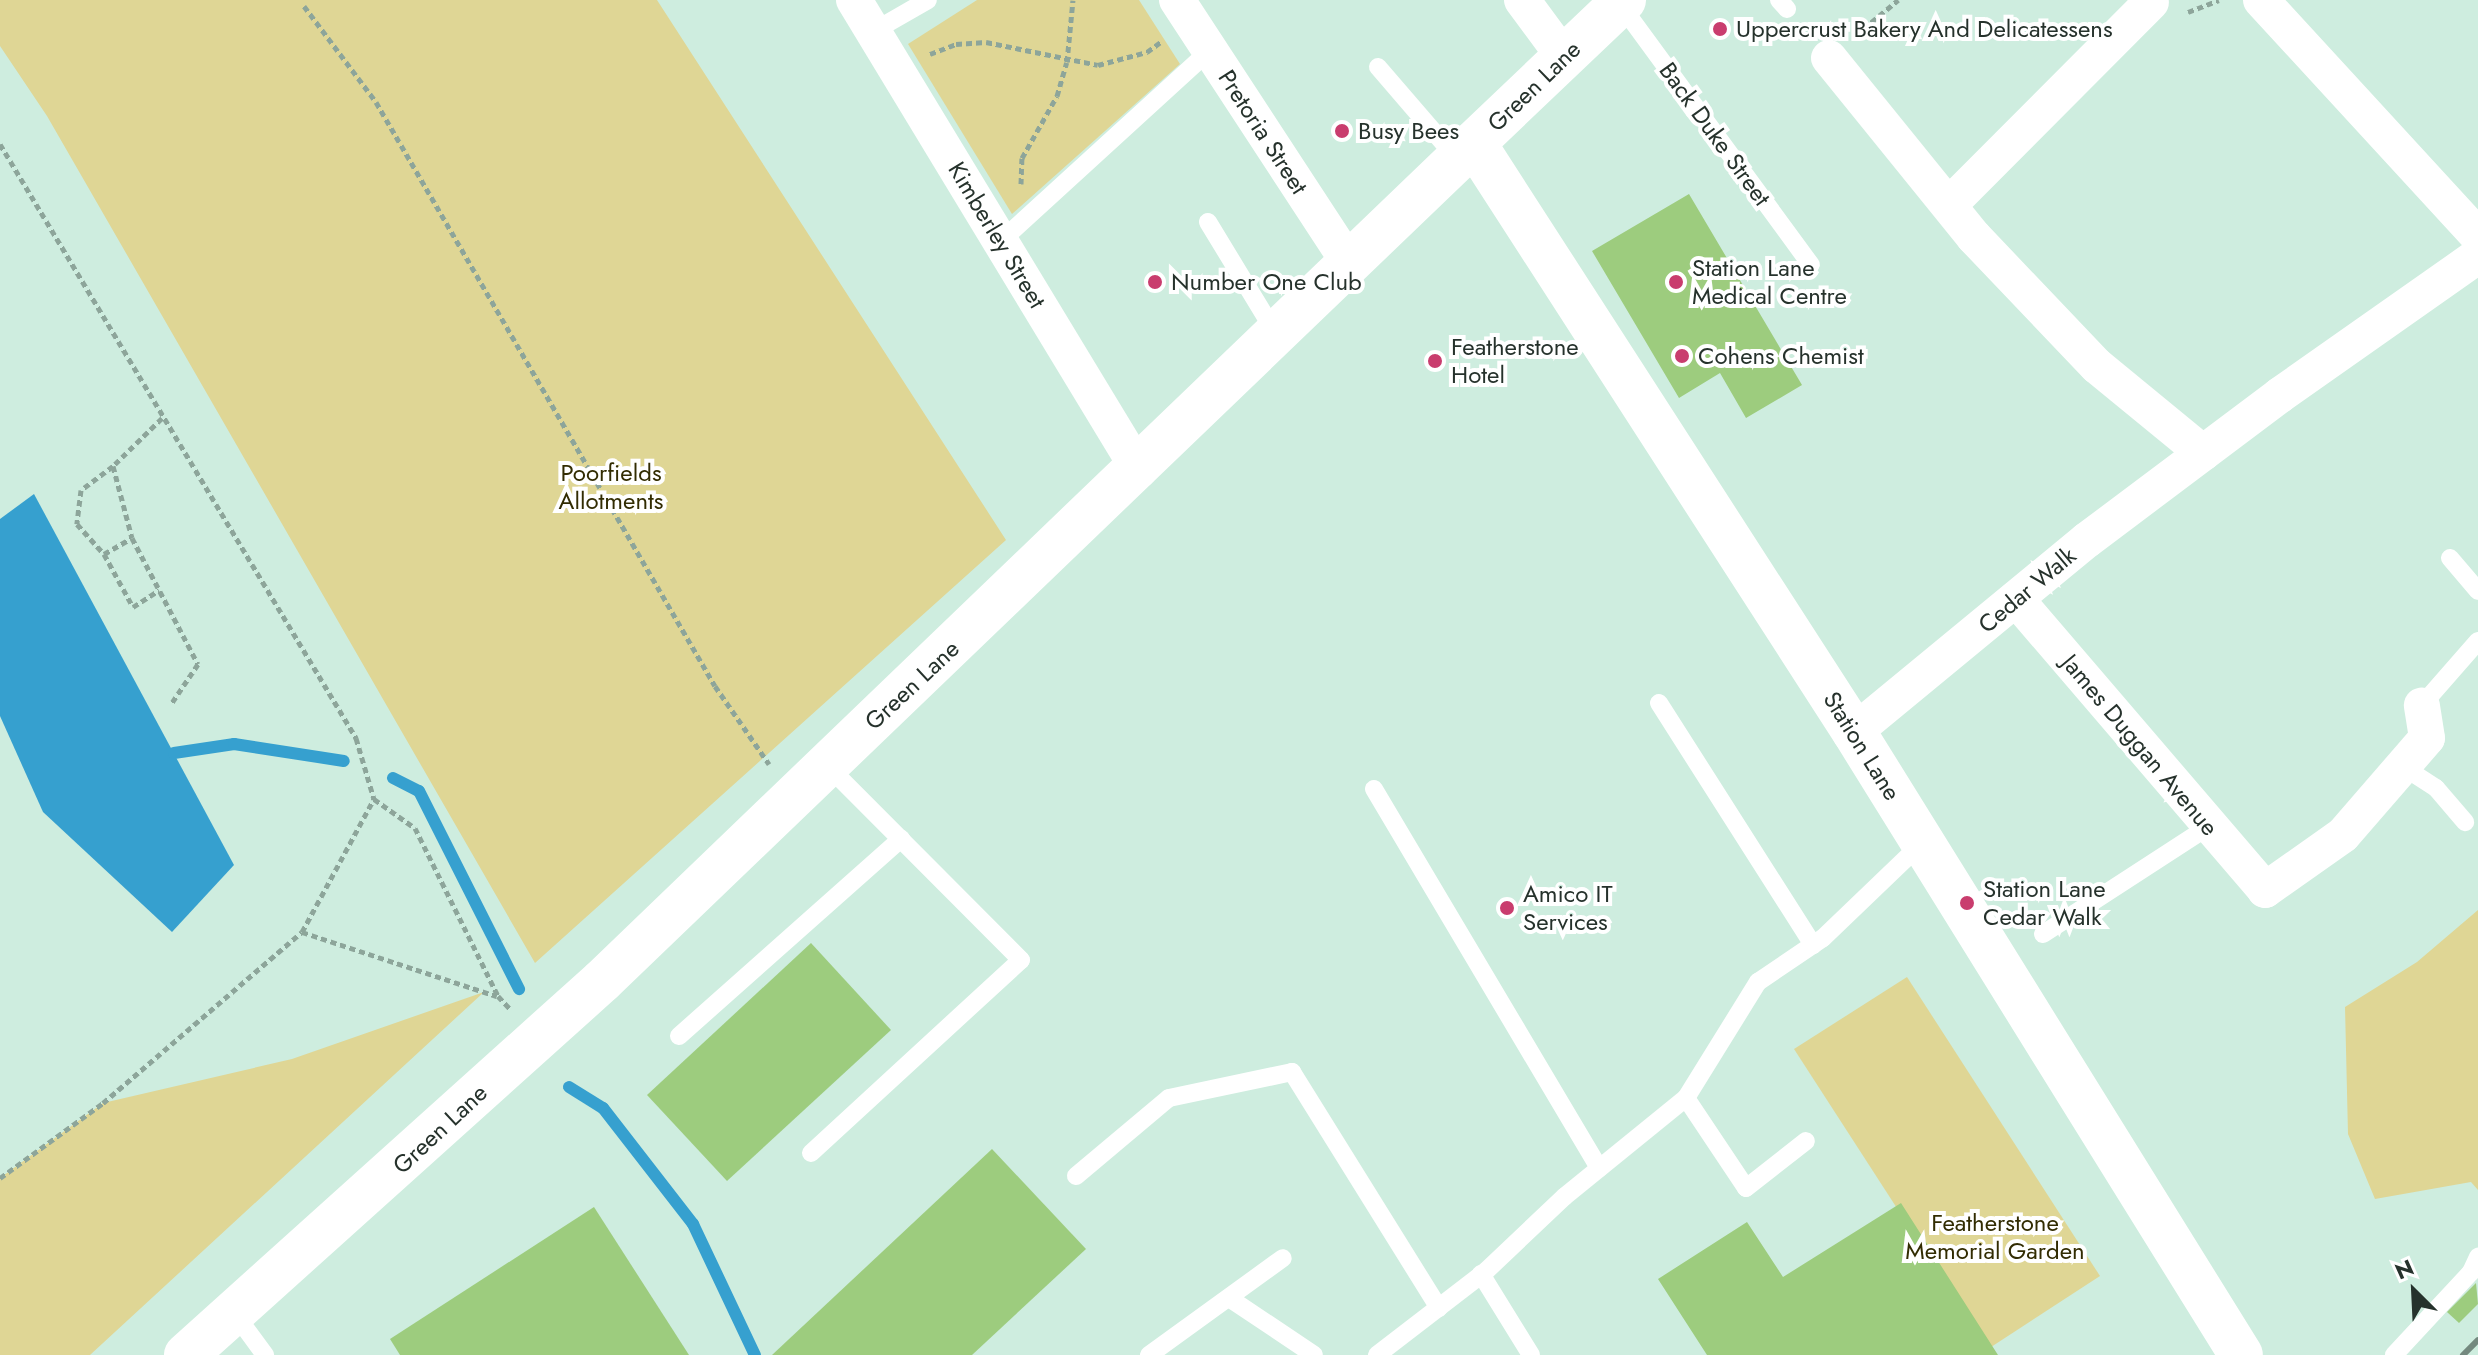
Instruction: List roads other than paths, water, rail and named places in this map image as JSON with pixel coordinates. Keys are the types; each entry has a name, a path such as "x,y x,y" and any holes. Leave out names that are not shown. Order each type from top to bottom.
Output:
{"street":[{"name":"Kimberley Street","path":"854,0 1139,470"},
{"path":"1522,0 1564,57"},
{"path":"2261,0 2478,236"},
{"name":"Green Lane","path":"186,1355 538,1039 1139,470 1349,263 1622,2"},
{"path":"1949,205 2151,2"},
{"name":"Pretoria Street","path":"1198,18 1349,263"},
{"path":"1829,58 1949,205 2097,366 2203,453"},
{"name":"Station Lane","path":"1466,151 1854,732 2241,1355"},
{"name":"Cedar Walk","path":"1854,732 2016,599 2203,453 2478,256"},
{"name":"James Duggan Avenue","path":"2016,599 2265,890 2343,835 2402,766"},
{"path":"2402,766 2427,738 2422,705"}],"lane":[{"path":"874,31 928,0"},
{"name":"Back Duke Street","path":"1622,2 1811,265"},
{"path":"1001,241 1032,213 1198,18"},
{"path":"1378,67 1466,151"},
{"path":"1208,222 1277,335"},
{"path":"2450,558 2478,591"},
{"path":"2422,705 2478,641"},
{"path":"1659,703 1813,945"},
{"path":"811,1153 1021,960 827,765"},
{"path":"2402,766 2436,788 2465,822"},
{"path":"1374,789 1599,1168"},
{"path":"2043,934 2208,827"},
{"path":"679,1036 901,839"},
{"path":"1377,1355 1481,1274 1599,1168 1686,1098 1758,982 1813,945 1923,842"},
{"path":"1076,1176 1169,1098 1292,1072 1439,1308"},
{"path":"1686,1098 1746,1188 1806,1141"},
{"path":"2394,1355 2471,1272 2478,1257"},
{"path":"1149,1355 1283,1258"},
{"path":"1481,1274 1531,1355"},
{"path":"1229,1298 1314,1355"},
{"path":"235,1314 265,1355"}],"water":[{"path":"34,494 234,865 172,932 43,812 0,716 0,519"}],"waterway":[{"path":"174,753 234,744 344,761"},
{"path":"393,778 419,791 519,989"},
{"path":"569,1087 603,1108 693,1224 755,1355"}],"railway":[{"path":"2463,1355 2478,1340"}],"place":[{"name":"Uppercrust Bakery And Delicatessens","path":"1720,29"},
{"name":"Busy Bees","path":"1342,131"},
{"name":"Number One Club","path":"1155,282"},
{"name":"Station Lane Medical Centre","path":"1676,282"},
{"name":"Cohens Chemist","path":"1682,356"},
{"name":"Featherstone Hotel","path":"1435,361"},
{"name":"Station Lane Cedar Walk","path":"1967,903"},
{"name":"Amico IT Services","path":"1507,908"}],"park label":[{"name":"Poorfields Allotments","path":"611,487"},
{"name":"Featherstone Memorial Garden","path":"1995,1237"}]}
